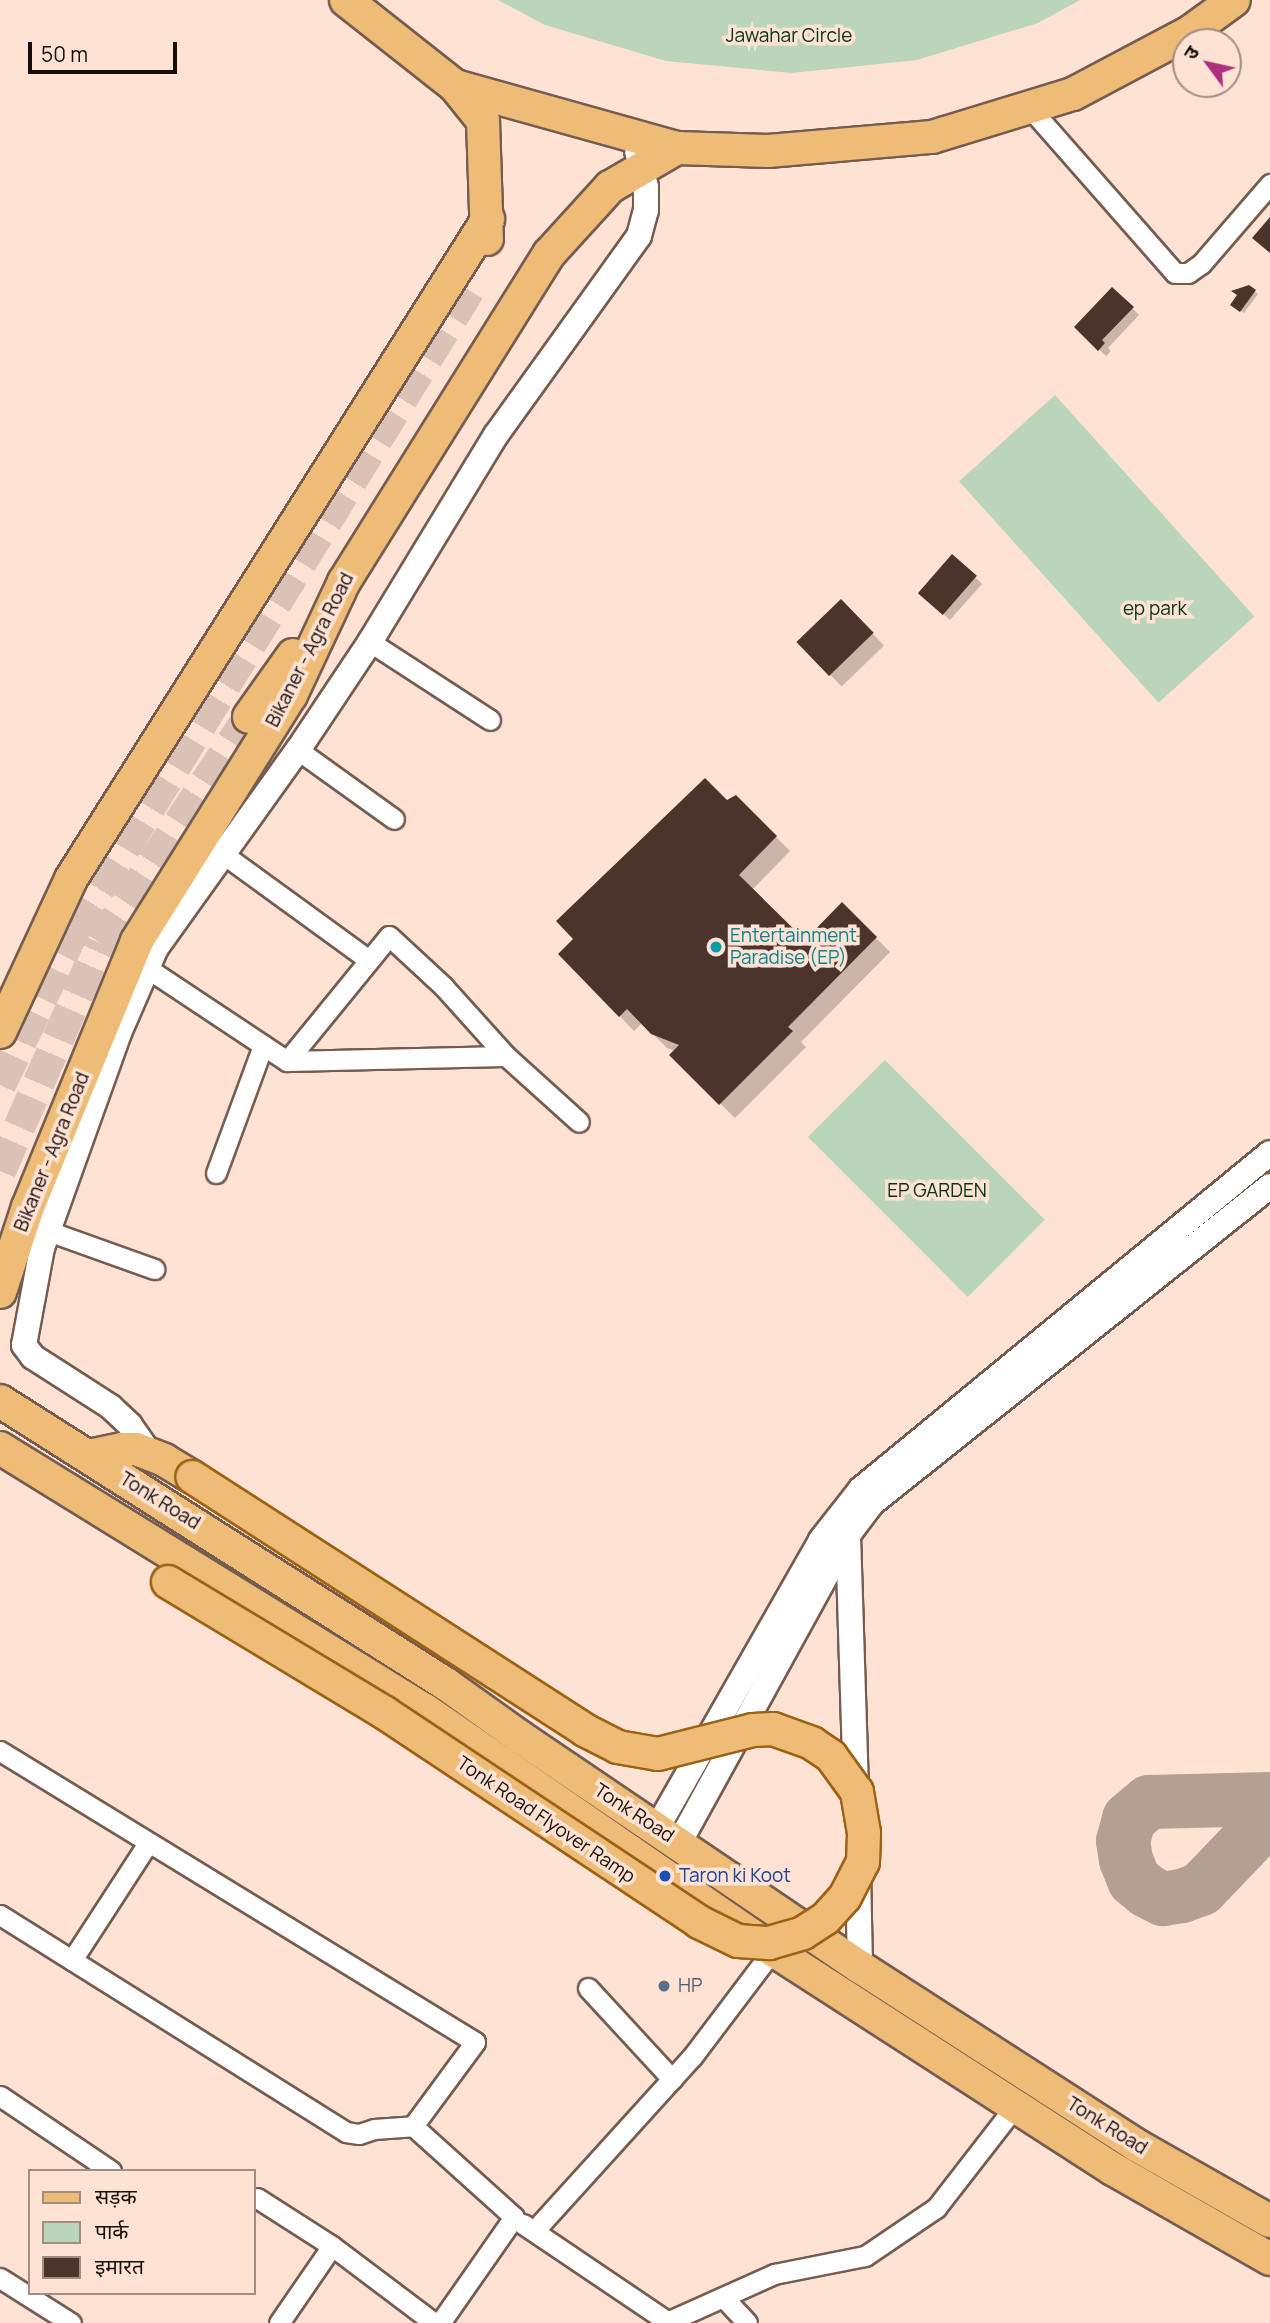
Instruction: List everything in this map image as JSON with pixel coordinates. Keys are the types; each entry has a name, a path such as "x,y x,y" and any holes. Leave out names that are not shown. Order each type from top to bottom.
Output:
{"main road":[{"path":"346,0 455,86 483,121 488,219 486,260 469,290"},
{"path":"455,86 677,148 768,151 932,137 1073,94 1190,32 1234,0"},
{"name":"Bikaner - Agra Road","path":"0,1292 28,1207 137,941 291,695 344,582 549,254 610,187 677,148"},
{"path":"0,1032 71,879 488,219"},
{"path":"249,717 344,582"},
{"name":"Tonk Road","path":"0,1401 446,1684 860,1967 1136,2145 1270,2221"},
{"name":"Tonk Road","path":"0,1448 425,1710 773,1950 1015,2106 1114,2169 1270,2259"},
{"name":"Tonk Road Flyover Ramp","path":"89,1456 121,1448 150,1454 192,1477 562,1715 618,1747 658,1754 753,1730 773,1729 812,1743 831,1756 857,1792 864,1833 863,1862 845,1897 826,1918 803,1933 769,1943 738,1941 678,1909 385,1713 167,1582 149,1557 140,1534"}],"street":[{"path":"1029,107 1175,274 1188,273 1201,264 1270,184"},
{"path":"150,1454 130,1424 111,1407 33,1357 24,1345 42,1248 119,1033 156,948 298,750 370,642 496,435 639,236 646,198 634,136"},
{"path":"370,642 490,720"},
{"path":"298,750 394,819"},
{"path":"223,854 369,960"},
{"path":"287,1061 389,936 443,986 506,1056 579,1122"},
{"path":"147,968 287,1061 506,1056"},
{"path":"216,1173 263,1045"},
{"path":"668,1835 821,1540 860,1489 1270,1153"},
{"path":"668,1835 848,1535 871,1504 1270,1186"},
{"path":"48,1231 154,1269"},
{"path":"848,1535 860,1967"},
{"path":"0,1751 475,2042 412,2126"},
{"path":"72,1960 148,1843"},
{"path":"1,1917 346,2132 359,2134 374,2129 412,2126 514,2217 666,2322 774,2274 865,2256 936,2208 1015,2106"},
{"path":"534,2231 672,2079 773,1950"},
{"path":"588,1988 672,2079"},
{"path":"0,2096 108,2169"},
{"path":"257,2198 332,2246 434,2323"},
{"path":"440,2323 514,2217"},
{"path":"279,2323 332,2246"},
{"path":"0,2278 28,2293"},
{"path":"34,2296 71,2323"},
{"path":"723,2297 747,2323"}],"green space":[{"name":"Jawahar Circle","path":"498,0 1080,0 1038,23 917,60 792,73 666,61 545,25"},
{"name":"ep park","path":"1055,395 1254,616 1159,703 959,481"},
{"name":"EP GARDEN","path":"885,1060 1045,1220 968,1297 808,1137"}],"building":[{"path":"1270,217 1270,253 1252,238"},
{"path":"1249,285 1256,290 1240,312 1230,305 1237,295 1231,291"},
{"path":"1112,287 1134,307 1102,340 1105,343 1098,351 1074,327"},
{"path":"952,554 977,576 943,615 918,593"},
{"path":"841,599 874,633 829,676 796,642"},
{"name":"Entertainment Paradise (EP)","path":"705,778 727,800 736,795 777,836 739,875 805,940 842,902 877,937 788,1027 793,1031 719,1105 669,1055 679,1045 651,1034 627,1009 619,1017 558,954 573,939 556,921"}],"taxiway":[{"path":"1270,1799 1149,1802 1129,1819 1123,1841 1126,1860 1134,1880 1147,1891 1163,1899 1182,1896 1201,1889 1270,1817"}],"tunnel":[{"path":"0,1085 74,930 469,290"},
{"path":"0,1171 100,943 249,717"}],"place":[{"name":"Entertainment Paradise (EP)","path":"716,947"},
{"name":"Taron ki Koot","path":"665,1876"},
{"name":"HP","path":"664,1986"}]}
